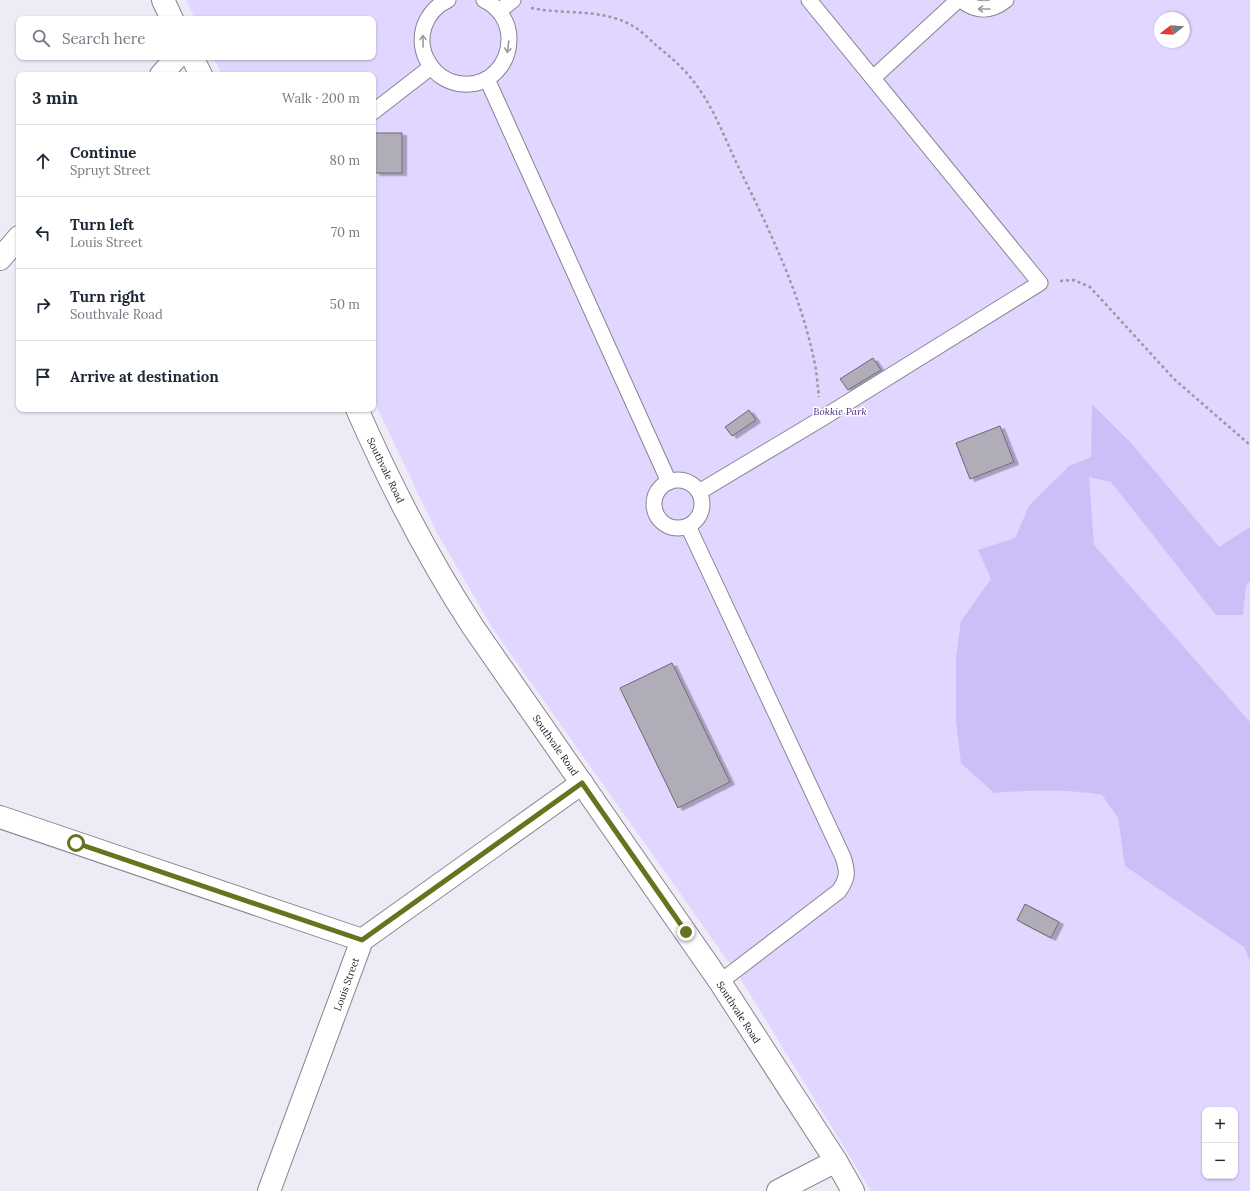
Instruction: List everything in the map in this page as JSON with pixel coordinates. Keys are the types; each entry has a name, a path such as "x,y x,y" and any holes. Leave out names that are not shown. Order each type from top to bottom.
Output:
{"street":[{"path":"163,0 171,16"},
{"path":"164,72 174,60"},
{"path":"194,60 200,72"},
{"path":"0,259 16,241"},
{"name":"Southvale Road","path":"358,412 378,456 448,590 477,634 720,982 836,1161 853,1191"},
{"path":"0,817 362,940 582,783"},
{"name":"Louis Street","path":"269,1191 362,940"},
{"path":"778,1191 836,1161"}],"lane":[{"path":"448,0 443,2 434,10 426,20 423,32 423,50 431,67 440,76 463,84 476,83 487,79 498,71 505,60 509,48 509,34 506,22 507,5 489,3 484,0"},
{"path":"699,492 821,419 1040,282 810,0"},
{"path":"873,78 958,0"},
{"path":"961,0 968,6 978,9 990,9 1000,5 1006,0"},
{"path":"376,110 431,67"},
{"path":"487,79 669,482"},
{"path":"682,480 689,483 694,486 702,498 699,518 688,526 674,528 667,525 656,514 655,499 658,492 669,482 682,480"},
{"path":"688,526 840,850 847,869 844,883 839,891 720,982"}],"path":[{"path":"507,5 546,11 577,12 609,16 631,25 649,38 683,68 700,89 712,110 745,179 785,268 804,319 816,370 821,419"},
{"path":"1040,282 1074,280 1090,287 1174,379 1250,445"}],"green space":[{"name":"Bokkie Park","path":"186,0 1250,0 1250,1191 871,1191 740,978 493,629 436,531 376,405 376,72 220,72 214,60 376,60 376,16 194,16"}],"shaded area":[{"path":"1092,404 1132,444 1219,547 1250,527 1250,581 1246,586 1243,615 1216,615 1111,482 1089,477 1094,545 1250,722 1250,961 1244,947 1125,866 1118,818 1102,795 1048,791 994,793 961,763 956,721 956,658 961,621 991,579 978,550 1015,538 1029,506 1069,466 1091,457"}],"building":[{"path":"376,133 402,133 402,173 376,173"},
{"path":"873,358 881,370 848,390 840,379"},
{"path":"749,410 756,420 732,436 725,427"},
{"path":"1000,426 1014,462 970,479 956,443"},
{"path":"672,663 730,782 678,808 620,688"},
{"path":"1025,904 1059,922 1051,938 1017,920"}],"route":[{"path":"76,843 362,940 582,783 686,932"}]}
